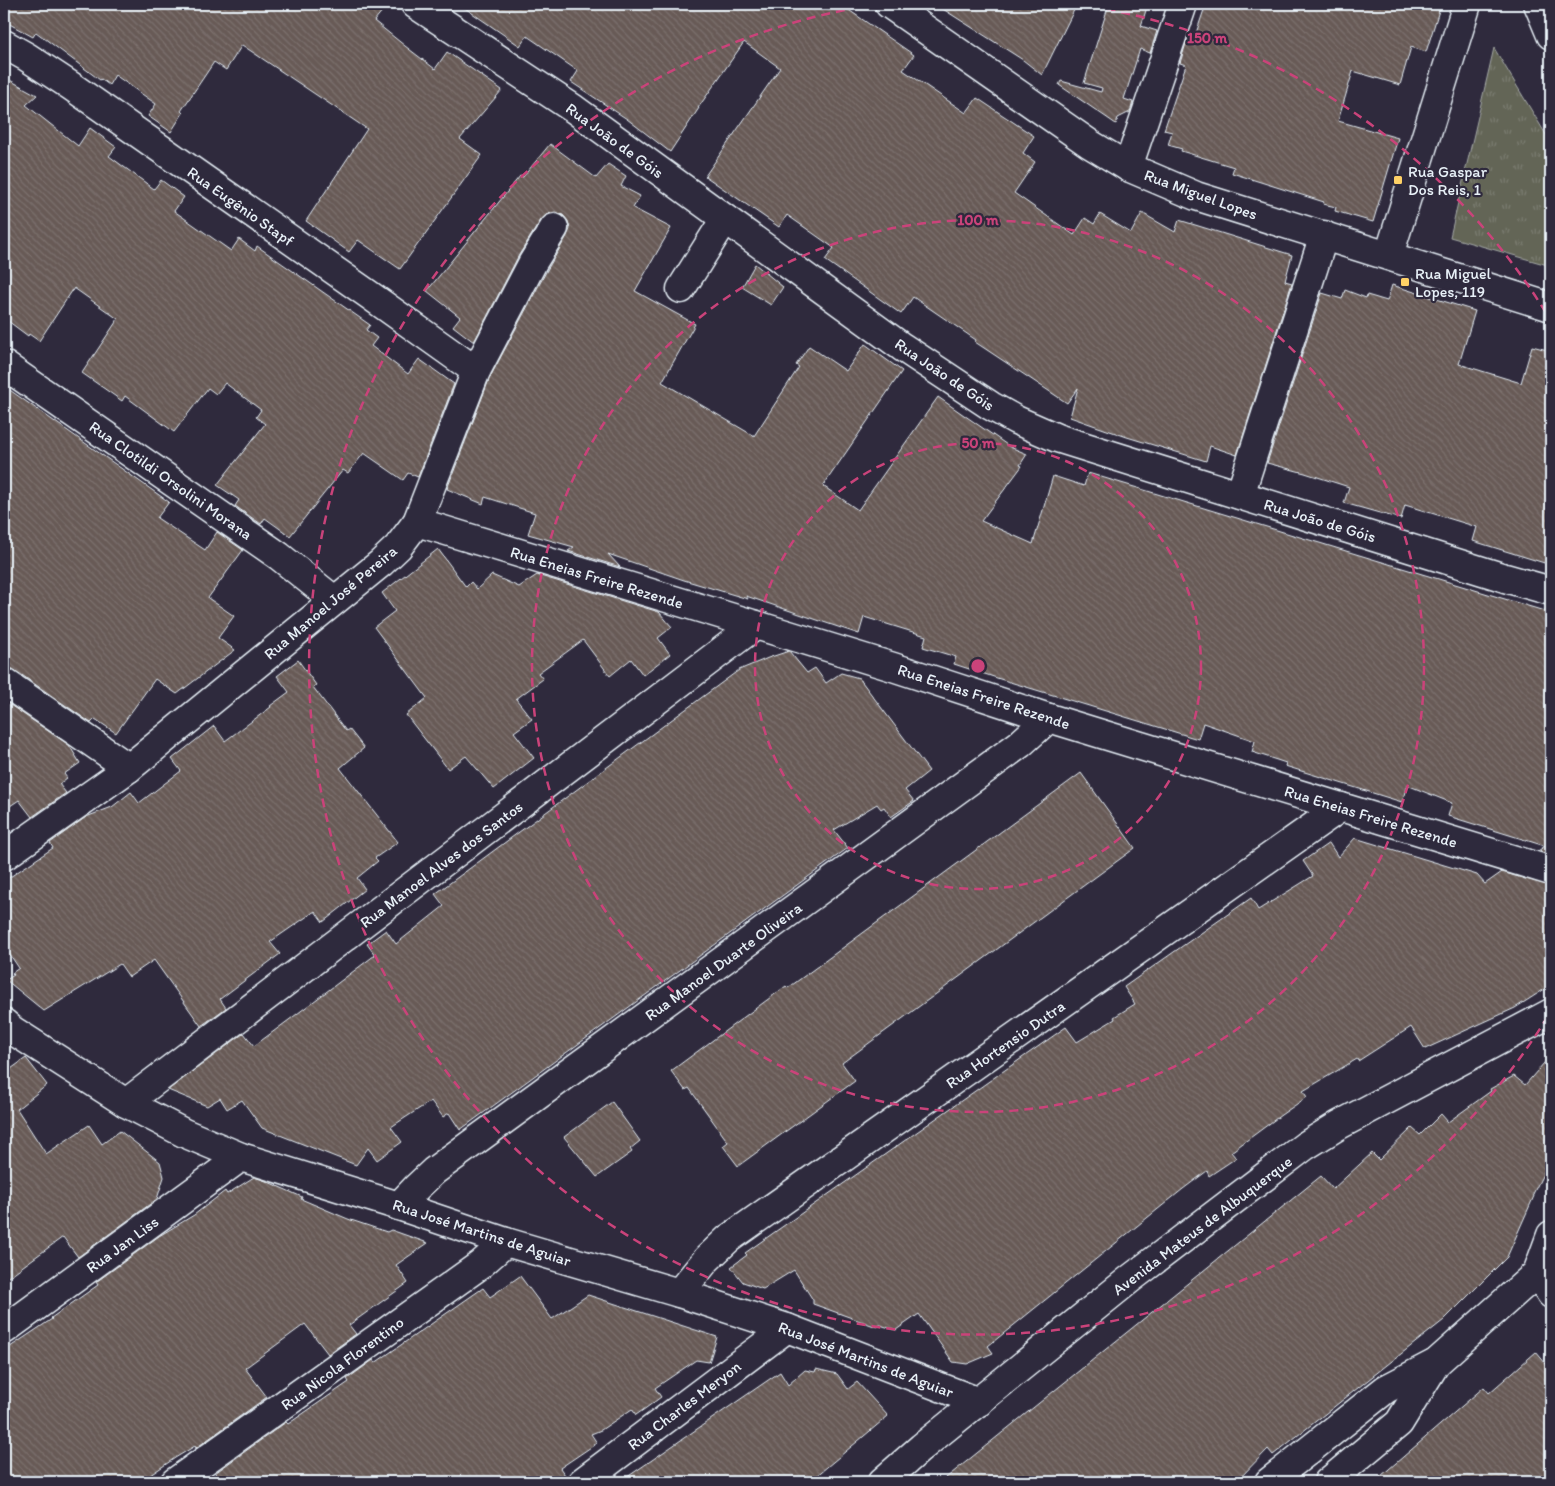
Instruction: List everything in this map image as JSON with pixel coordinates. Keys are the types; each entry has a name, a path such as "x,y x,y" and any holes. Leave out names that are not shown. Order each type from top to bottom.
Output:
{"street":[{"name":"Rua João de Góis","path":"415,4 574,109 902,346 1016,420 1057,438 1551,591"},
{"path":"1128,167 1183,4"},
{"path":"1389,255 1467,4"},
{"name":"Rua Miguel Lopes","path":"900,7 1090,144 1128,167 1196,196 1551,307"},
{"name":"Rua Eugênio Stapf","path":"4,44 71,86 476,372"},
{"path":"681,289 726,219"},
{"name":"Rua Manoel José Pereira","path":"4,856 129,768 387,558 398,547 417,522 476,372 533,262 554,228"},
{"path":"1240,495 1324,235"},
{"name":"Rua Clotildi Orsolini Morana","path":"4,365 279,556 334,600"},
{"name":"Rua Eneias Freire Rezende","path":"417,522 1551,871"},
{"name":"Rua Manoel Alves dos Santos","path":"126,1103 756,625"},
{"path":"4,682 129,768"},
{"name":"Rua Manoel Duarte Oliveira","path":"400,1206 434,1171 1020,744 1049,718"},
{"name":"Rua Hortensio Dutra","path":"679,1293 707,1259 728,1239 1342,807"},
{"name":"Avenida Mateus de Albuquerque","path":"882,1482 922,1447 1130,1279 1305,1146 1338,1126 1551,1013"},
{"name":"Rua José Martins de Aguiar","path":"7,1030 126,1103 184,1133 241,1157 400,1206 506,1242 679,1293 787,1328 979,1402"},
{"name":"Rua Jan Liss","path":"4,1330 241,1157"},
{"path":"1268,1482 1386,1389 1436,1363 1544,1284 1551,1235"},
{"name":"Rua Nicola Florentino","path":"175,1482 480,1265 506,1242"},
{"name":"Rua Charles Meryon","path":"582,1482 787,1328"},
{"path":"1328,1482 1399,1423 1436,1363"}],"green space":[{"path":"1494,48 1551,143 1551,266 1450,237"}],"building":[{"path":"12,4 388,4 374,21 435,69 447,52 502,90 460,139 482,155 400,269 358,240 349,252 306,221 367,129 242,45 226,70 214,62 181,111 183,113 171,132 148,116 156,104 115,75 109,85 36,32 33,37 4,21"},
{"path":"459,4 840,4 914,55 903,70 966,113 977,98 1034,136 1023,153 1035,162 1014,193 1074,235 1085,218 1094,224 1100,214 1131,233 1142,213 1175,232 1179,220 1292,255 1285,281 1292,283 1237,455 1210,446 1206,461 1070,417 1078,388 1067,403 975,342 976,340 913,297 901,314 825,260 834,248 787,215 779,227 705,176 780,68 744,42 670,152 627,119 571,82 578,71 527,36 520,46"},
{"path":"935,4 1077,4 1042,75 1023,60"},
{"path":"1109,4 1148,4 1141,26 1157,31 1150,53 1140,49 1124,99 1133,102 1130,112 1118,118 1116,124 1059,85 1061,81 1101,92 1102,88 1084,83"},
{"path":"1206,4 1441,4 1426,52 1411,47 1400,85 1353,71 1338,121 1398,138 1373,222 1335,211 1336,207 1323,204 1324,202 1232,173 1234,167 1181,151 1182,149 1168,145 1172,132 1164,130 1186,65 1180,63 1187,40 1193,42"},
{"path":"4,77 37,95 26,105 78,146 90,128 116,147 109,156 154,189 161,180 184,197 174,211 231,251 239,239 255,251 257,246 370,325 366,330 377,338 371,346 408,374 419,359 454,384 418,477 408,473 403,480 364,453 348,473 343,470 290,536 265,518 261,524 235,506 239,500 217,485 265,424 256,417 261,410 225,383 216,394 208,388 174,432 125,396 122,401 82,373 118,319 74,288 39,341 29,334 28,336 4,318"},
{"path":"550,144 596,178 608,164 626,176 621,186 640,196 633,208 671,228 635,291 695,324 662,382 754,436 799,367 796,365 809,346 846,371 865,344 902,371 823,486 858,510 938,397 1010,447 1027,454 1020,465 1022,466 981,521 1033,544 1053,476 1084,486 1088,473 1551,613 1551,855 1538,851 1545,846 1448,816 1452,803 1407,785 1402,802 1285,766 1286,763 1252,752 1255,741 1203,723 1198,739 954,664 956,657 923,647 926,636 864,617 859,634 746,596 748,599 608,554 620,567 568,551 574,547 528,534 535,513 485,497 483,504 447,489 490,377 567,236 570,229 568,221 563,215 555,212 547,214 541,220 519,255 474,342 453,326 460,317 427,291 520,176 523,177"},
{"path":"755,264 783,287 771,305 742,287"},
{"path":"1392,285 1475,311 1459,364 1521,383 1532,346 1551,351 1551,565 1473,541 1477,527 1405,505 1401,519 1344,503 1349,487 1267,463 1322,293 1342,299 1345,290 1366,298 1367,295 1387,301"},
{"path":"4,386 169,502 157,518 205,550 217,532 243,550 208,598 234,616 218,638 235,650 177,694 155,679 116,733 95,719 91,723 13,669 4,667"},
{"path":"438,549 466,587 471,582 477,589 492,575 519,587 537,575 659,612 672,627 658,638 670,654 643,675 631,659 610,676 583,640 538,673 543,679 516,699 532,719 514,732 534,758 494,789 466,756 448,769 406,715 427,698 374,627 395,611 382,593"},
{"path":"789,651 807,673 815,668 826,683 841,673 859,678 929,771 905,790 914,801 891,817 884,807 881,809 877,804 834,830 848,848 460,1130 449,1113 443,1117 431,1101 391,1127 402,1142 377,1160 368,1148 356,1165 262,1128 242,1100 227,1109 220,1098 207,1106 168,1090 244,1033 254,1046 375,955 367,944 386,930 396,944 444,906 435,894 739,670"},
{"path":"298,660 316,685 313,687 346,731 349,729 364,748 340,768 398,842 375,858 378,861 357,878 365,889 323,922 315,911 270,942 280,954 220,999 226,1008 201,1026 154,960 129,977 120,964 44,1011 6,980 14,975 12,973 19,968 4,946 4,881 53,848 50,843 86,817 112,807 131,792 139,803 181,771 172,759 214,726 225,741 271,707 289,692 277,676"},
{"path":"4,701 69,745 80,763 64,774 67,778 59,784 66,793 32,817 19,800 4,810"},
{"path":"1081,773 1135,848 842,1063 855,1081 738,1166 723,1146 728,1142 689,1088 685,1090 671,1071 786,986 788,988"},
{"path":"1355,838 1477,875 1485,884 1502,872 1551,886 1551,985 1515,1008 1425,1049 1411,1027 1358,1061 1357,1059 1303,1091 1307,1097 1231,1152 1236,1158 1209,1176 1207,1171 1183,1189 988,1346 993,1353 967,1364 953,1362 919,1314 896,1330 880,1325 877,1327 813,1304 813,1300 794,1270 763,1289 743,1282 731,1267 747,1255 745,1253 1066,1027 1077,1042 1115,1019 1114,1017 1135,1004 1124,987 1251,898 1258,910 1313,876 1303,861 1329,843 1338,857"},
{"path":"1551,1055 1551,1158 1533,1194 1534,1196 1507,1257 1444,1320 1273,1455 1268,1449 1236,1482 941,1482 1321,1176 1333,1189 1372,1153 1379,1160 1412,1128 1420,1135 1441,1114 1448,1122 1491,1091 1490,1089 1514,1076 1525,1085"},
{"path":"26,1058 47,1085 17,1109 46,1154 89,1125 102,1144 120,1131 160,1162 164,1177 157,1199 78,1257 63,1237 4,1280 4,1074"},
{"path":"612,1102 640,1141 630,1149 632,1152 597,1177 564,1137"},
{"path":"254,1177 348,1219 387,1232 391,1230 428,1243 396,1265 408,1283 349,1325 356,1334 328,1354 305,1324 245,1368 267,1397 196,1448 195,1446 175,1458 140,1482 4,1482 4,1351 98,1285 96,1282 159,1236 194,1215 225,1191 227,1194"},
{"path":"520,1276 552,1319 588,1295 717,1337 709,1362 696,1360 655,1388 661,1397 646,1408 636,1415 632,1409 601,1430 591,1434 597,1443 560,1468 567,1478 567,1482 222,1482 215,1473 286,1422 288,1424 349,1382 347,1379 373,1360 375,1363 483,1288 490,1297"},
{"path":"1536,1352 1551,1370 1551,1482 1374,1482 1484,1387 1489,1393"},
{"path":"816,1369 837,1374 848,1389 857,1382 888,1416 809,1482 620,1482 780,1372 788,1385 805,1370 815,1372"}],"place":[{"name":"Rua Gaspar Dos Reis, 1","path":"1398,180"},
{"name":"Rua Miguel Lopes, 119","path":"1405,282"}]}
